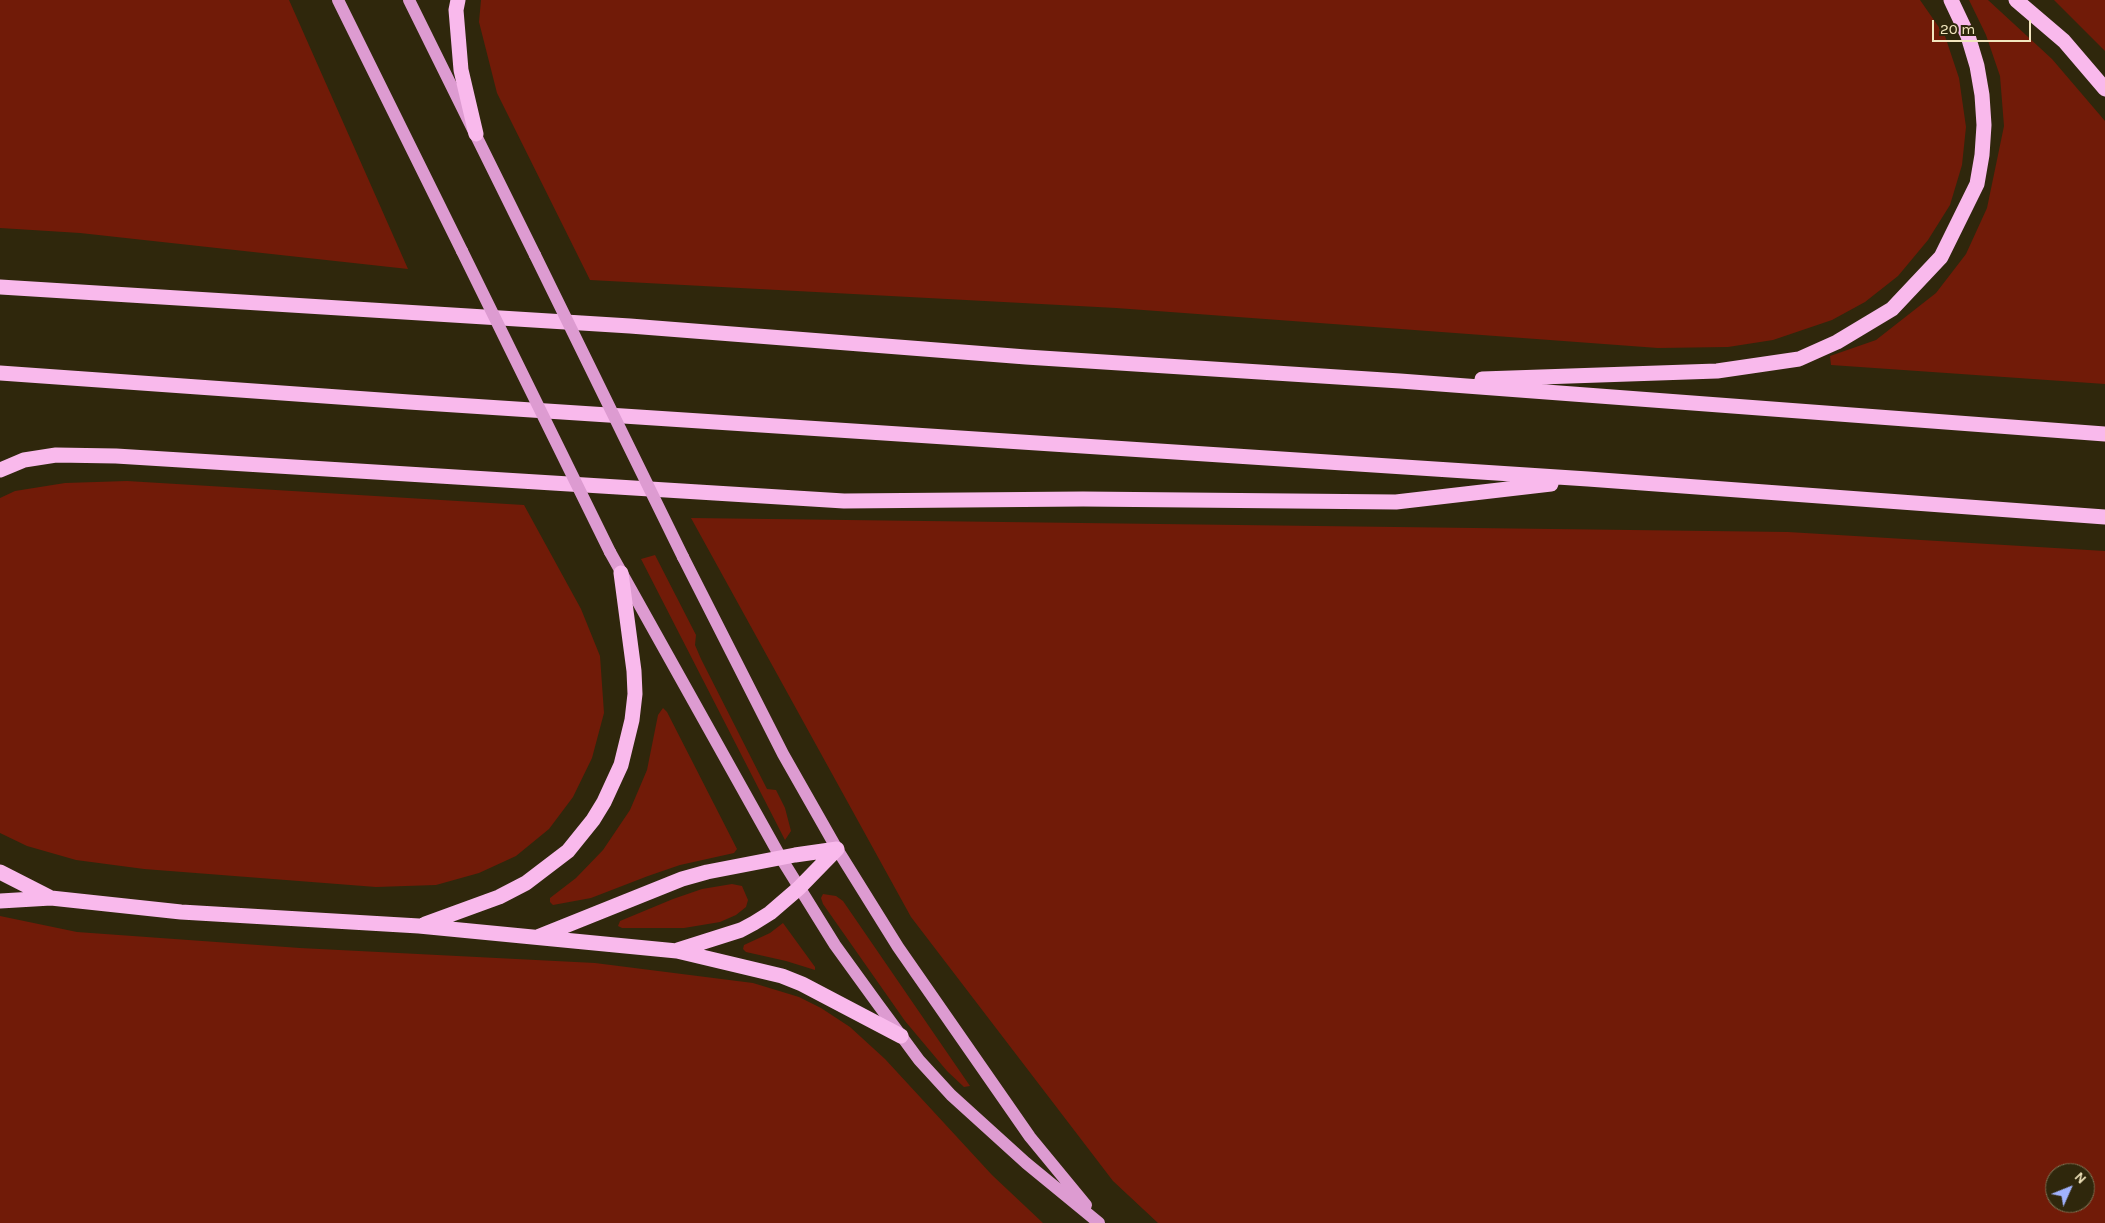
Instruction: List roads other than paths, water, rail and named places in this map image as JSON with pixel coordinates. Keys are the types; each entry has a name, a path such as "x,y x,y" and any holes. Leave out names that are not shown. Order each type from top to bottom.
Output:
{"highway":[{"path":"458,0 456,10 461,70 476,134"},
{"path":"1400,381 1717,372 1799,358 1837,342 1892,309 1941,257 1977,184 1984,125 1982,96 1977,66 1968,36 1951,0"},
{"path":"2016,0 2064,41 2105,89"},
{"path":"0,287 630,326 2105,434"},
{"path":"0,373 409,402 1588,479 2105,517"},
{"path":"0,470 24,460 56,455 116,456 844,501 1083,499 1396,502 1588,479"},
{"path":"419,926 499,897 526,883 568,851 594,820 622,765 630,727 634,694 634,671 621,573"},
{"path":"536,937 682,879 706,872 837,849"},
{"path":"677,951 741,930 770,913 799,888 837,849"},
{"path":"0,872 50,898"},
{"path":"0,902 50,898 181,912 419,926 677,951 760,970 796,981 901,1036"}],"main road":[{"path":"338,0 610,552 799,888 835,945 919,1060 951,1095 1026,1163 1100,1223"},
{"path":"409,0 683,557 783,754 837,849 898,947 1030,1137 1100,1223"}]}
